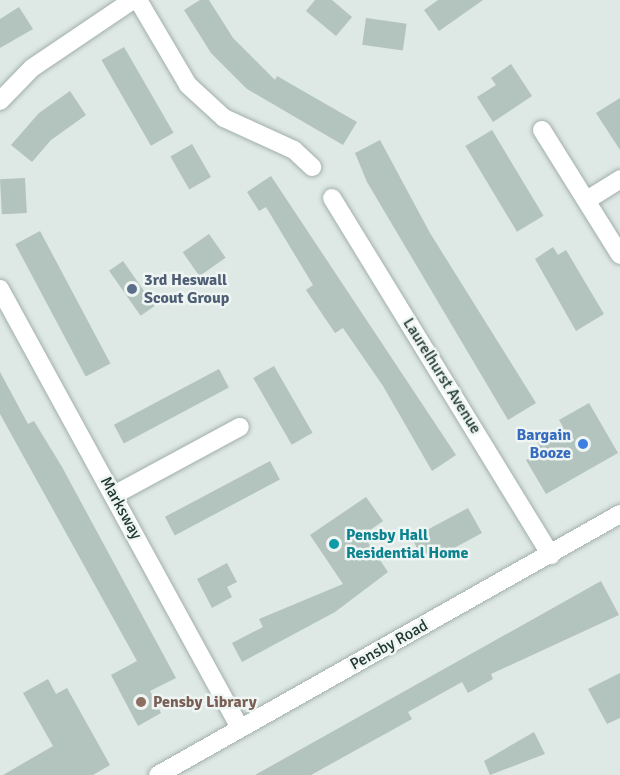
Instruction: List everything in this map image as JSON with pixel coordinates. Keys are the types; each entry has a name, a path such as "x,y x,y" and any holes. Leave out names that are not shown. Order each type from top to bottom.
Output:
{"street":[{"path":"0,101 32,68 133,0"},
{"path":"138,0 188,85 224,118 294,150 312,167"},
{"path":"542,130 620,255"},
{"path":"587,200 620,179"},
{"name":"Laurelhurst Avenue","path":"332,198 551,555"},
{"name":"Marksway","path":"0,289 240,728"},
{"path":"114,495 240,427"},
{"name":"Pensby Road","path":"158,775 620,514"}],"building":[{"path":"200,0 209,0 233,38 275,80 277,76 357,122 343,145 247,89 211,53 184,10"},
{"path":"315,0 332,0 352,17 336,36 306,11"},
{"path":"438,0 483,0 439,31 424,10"},
{"path":"19,7 33,29 0,48 0,19"},
{"path":"366,18 407,24 403,50 362,45"},
{"path":"124,47 174,133 151,146 101,60"},
{"path":"511,64 532,96 493,122 477,97 496,85 491,78"},
{"path":"70,91 86,115 51,140 32,162 11,145 39,113"},
{"path":"620,98 620,150 596,113"},
{"path":"492,130 544,216 517,232 465,146"},
{"path":"380,140 430,233 536,403 508,420 367,182 355,153"},
{"path":"192,144 211,177 189,189 170,156"},
{"path":"271,176 456,455 432,471 383,386 343,328 335,333 306,290 313,285 266,207 259,211 247,192"},
{"path":"25,178 27,213 2,214 0,179"},
{"path":"40,231 110,363 86,377 15,244"},
{"path":"209,234 226,258 199,276 183,252"},
{"path":"553,247 558,255 566,250 604,314 576,331 535,259"},
{"name":"3rd Heswall Scout Group","path":"123,261 155,306 141,316 109,271"},
{"path":"274,366 312,433 292,445 253,378"},
{"path":"219,369 229,388 124,443 114,425"},
{"path":"0,372 28,424 34,421 62,467 176,678 150,691 161,713 138,726 111,675 137,661 0,414"},
{"path":"589,403 618,453 546,494 526,460 542,451 537,442 563,427 559,420"},
{"path":"270,461 280,480 175,535 165,517"},
{"path":"366,497 383,521 363,535 388,572 335,612 242,662 232,643 263,627 259,619 343,584 310,535"},
{"path":"468,508 482,533 441,555 437,548 421,556 412,538"},
{"path":"227,563 237,582 227,587 232,597 212,608 197,579"},
{"path":"601,581 619,615 491,674 493,679 468,693 462,682 408,712 412,719 311,775 255,775"},
{"path":"620,673 620,718 607,724 588,689"},
{"path":"48,679 56,694 67,688 110,765 93,775 3,775 53,746 23,693"},
{"path":"534,732 545,754 490,775 484,761"}],"place":[{"name":"3rd Heswall Scout Group","path":"132,289"},
{"name":"Bargain Booze","path":"583,444"},
{"name":"Pensby Hall Residential Home","path":"334,544"},
{"name":"Pensby Library","path":"141,702"}]}
